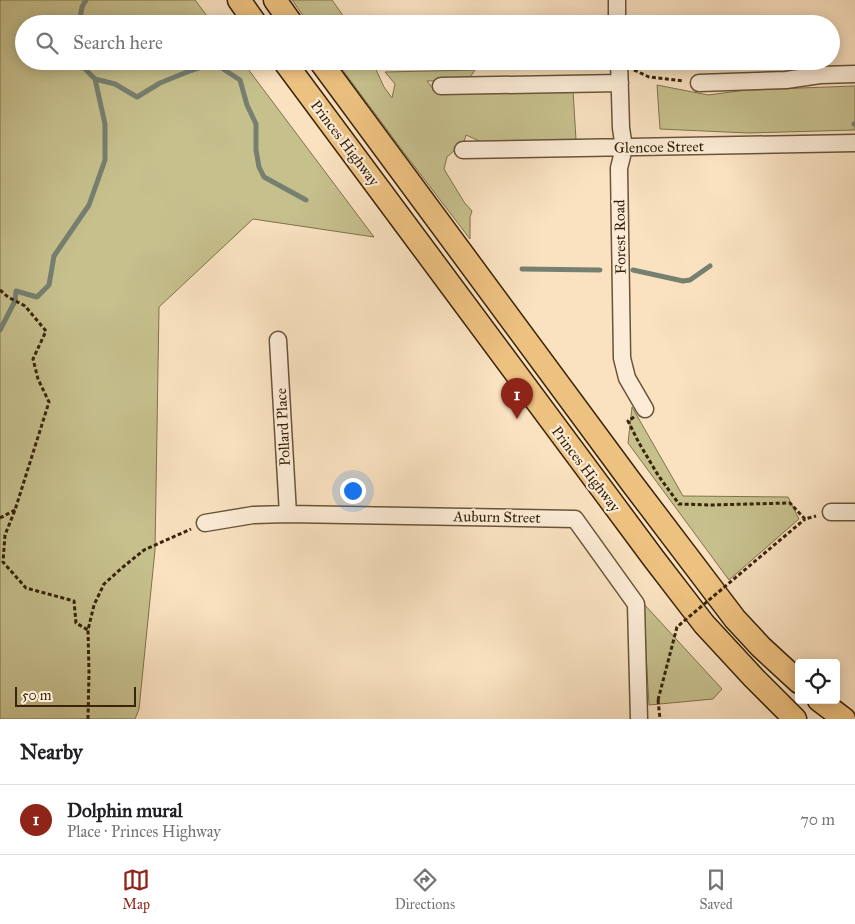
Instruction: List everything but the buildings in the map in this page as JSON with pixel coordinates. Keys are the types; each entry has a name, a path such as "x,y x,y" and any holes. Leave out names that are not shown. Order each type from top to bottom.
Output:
{"highway":[{"path":"239,0 250,15"},
{"path":"275,0 286,15"},
{"name":"Princes Highway","path":"291,70 704,624 795,719"},
{"name":"Princes Highway","path":"327,70 631,482 735,619 761,647 795,678"},
{"path":"824,704 844,719"}],"street":[{"path":"617,0 617,15"},
{"name":"Forest Road","path":"623,70 620,83 621,128 624,148 620,168 622,358 627,378 645,409"},
{"path":"699,83 786,80 820,75 855,74"},
{"path":"441,86 620,83"},
{"name":"Glencoe Street","path":"463,150 855,143"},
{"name":"Pollard Place","path":"278,340 288,514"},
{"path":"831,512 855,512"},
{"name":"Auburn Street","path":"205,523 253,515 288,514 575,518 636,604 639,716"}],"path":[{"path":"636,70 649,77 699,83"},
{"path":"0,290 8,297"},
{"path":"0,294 25,306 46,331 33,359 38,379 49,402 15,510 5,535 3,562 26,588 74,601 76,624 88,630"},
{"path":"645,409 628,420 658,475 680,504 790,503 805,520 677,628 658,700 660,719"},
{"path":"0,518 15,510"},
{"path":"88,719 88,630 94,605 104,584 144,550 205,523"}],"shaded area":[{"path":"0,0 195,0 206,15 15,15 15,70 249,70 374,237 253,219 159,307 155,550 139,709 135,719 0,719"},
{"path":"292,0 332,0 343,15 303,15"},
{"path":"343,70 376,70 384,87 392,98 395,84 385,72 475,70 468,80 427,81 434,90 573,90 576,140 486,144 466,135 464,142 447,157 444,169 464,202 472,211 470,217 470,239"},
{"path":"657,85 708,95 746,90 855,86 855,130 748,133 660,129"},
{"path":"632,407 683,496 788,497 799,519 729,580 628,443"},
{"path":"643,603 722,689 713,699 649,705"}],"waterway":[{"path":"81,15 86,0"},
{"path":"0,330 15,301 16,291 37,297 49,285 54,256 89,205 105,160 105,124 95,79 86,70"},
{"path":"95,79 115,84 137,97 160,83 193,70"},
{"path":"225,70 240,80 247,105 256,124 256,150 259,167 264,177 306,200"},
{"path":"633,270 683,281 690,280 710,266"},
{"path":"522,269 600,270"}],"place":[{"name":"Dolphin mural","path":"517,419"}]}
